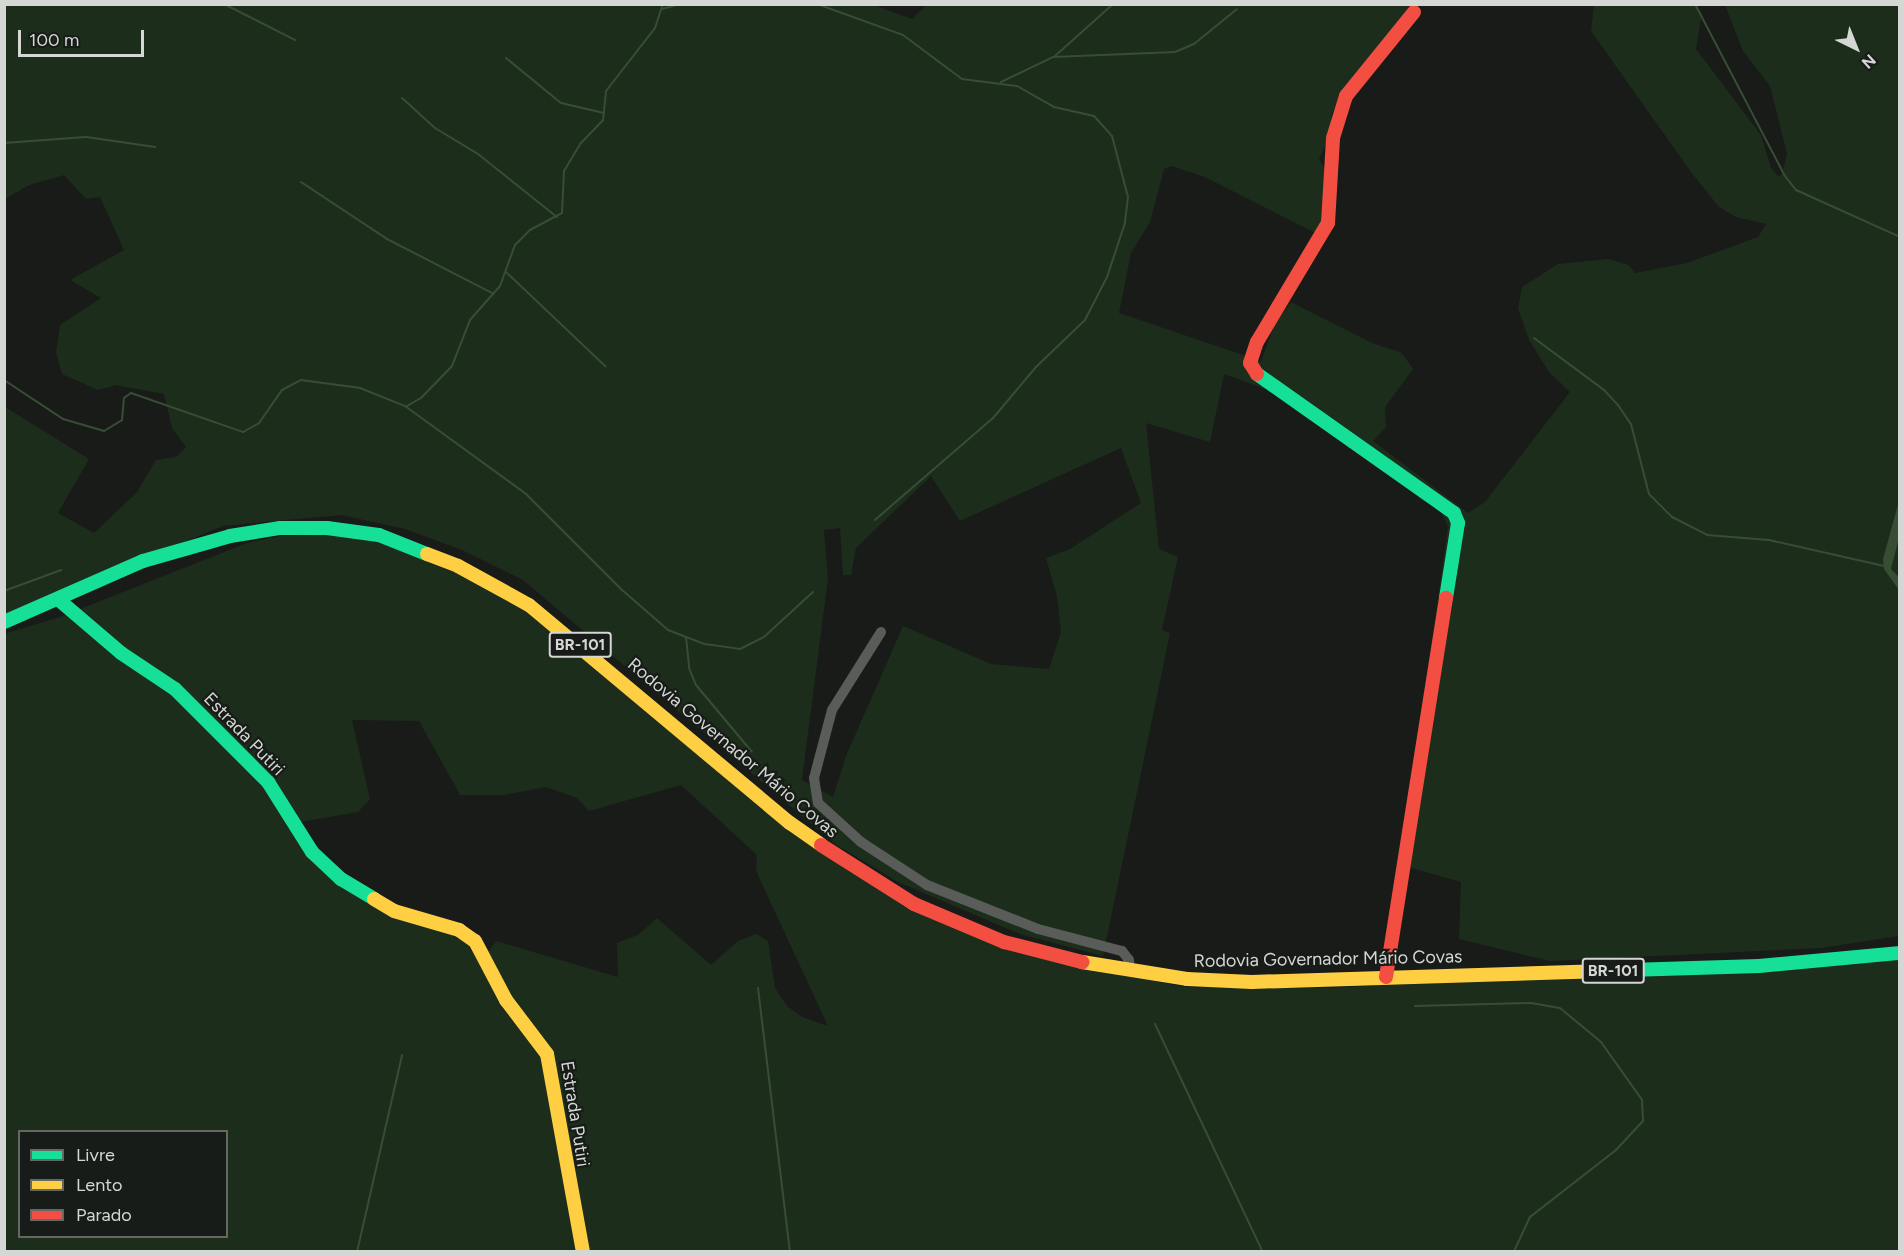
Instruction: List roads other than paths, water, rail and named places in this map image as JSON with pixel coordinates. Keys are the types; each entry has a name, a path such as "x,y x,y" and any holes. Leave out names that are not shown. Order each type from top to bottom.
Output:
{"main road":[{"path":"1386,977 1458,523 1454,513 1434,496 1260,380 1250,363 1257,342 1328,223 1333,138 1343,102 1365,68 1414,12"},
{"name":"Rodovia Governador Mário Covas","path":"4,622 59,600 143,561 230,536 280,528 327,528 379,535 466,570 529,605 790,823 874,881 914,904 1004,942 1045,955 1130,971 1252,981 1759,966 1899,953"},
{"name":"Estrada Putiri","path":"59,600 121,653 183,698 268,783 312,852 341,879 394,911 459,930 476,941 506,1000 547,1054 584,1251"}],"street":[{"path":"882,632 832,710 814,778 818,803 861,842 927,885 1038,929 1122,951 1130,960 1130,971"}],"waterway":[{"path":"224,4 295,40"},
{"path":"407,406 421,398 452,366 470,320 500,286 515,245 530,230 562,213 564,171 580,144 603,120 606,91 655,28 663,4"},
{"path":"662,9 681,4"},
{"path":"817,4 903,35 962,79 1017,86 1054,107 1094,116 1112,136 1128,197 1125,223 1107,277 1085,320 1036,367 993,418 875,520"},
{"path":"1055,56 1113,4"},
{"path":"1695,4 1785,176 1796,190 1900,237"},
{"path":"1001,82 1053,57 1175,52 1194,44 1237,9"},
{"path":"506,58 561,103 604,113"},
{"path":"402,98 435,128 478,154 557,217"},
{"path":"4,143 86,137 155,147"},
{"path":"301,182 387,239 494,294"},
{"path":"506,272 605,366"},
{"path":"1534,338 1604,390 1618,405 1631,424 1649,494 1672,517 1707,535 1769,540 1884,566"},
{"path":"4,380 63,419 104,431 122,420 124,398 131,393 243,432 259,423 282,390 301,380 360,388 405,406 526,494 621,589 668,630 705,644 740,649 765,636 813,592"},
{"path":"4,591 61,570"},
{"path":"686,637 689,668 696,685 752,752"},
{"path":"758,988 790,1252"},
{"path":"1415,1006 1531,1003 1560,1008 1601,1042 1642,1100 1643,1121 1616,1150 1530,1217 1514,1252"},
{"path":"1155,1024 1263,1252"},
{"path":"357,1252 402,1055"}]}
